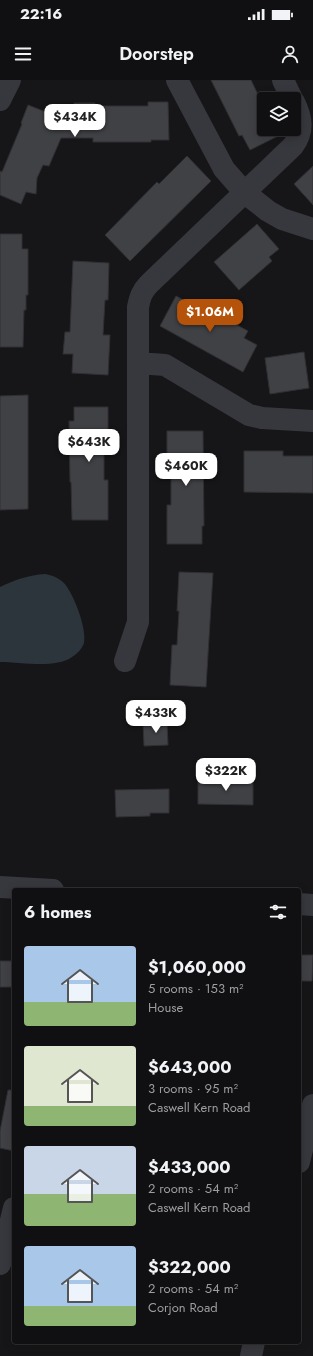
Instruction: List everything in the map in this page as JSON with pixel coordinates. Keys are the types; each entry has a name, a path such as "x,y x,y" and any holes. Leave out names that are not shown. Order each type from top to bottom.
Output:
{"street":[{"path":"0,100 10,80"},
{"path":"177,80 224,169 245,193 275,215 300,226 313,229"},
{"path":"283,80 289,92"},
{"path":"125,661 138,622 139,298 143,291 293,146 299,136"},
{"path":"138,363 165,365 250,415 262,418 313,421"},
{"path":"0,887 18,888"},
{"path":"301,904 313,905"},
{"path":"301,1154 313,1105"},
{"path":"0,1198 12,1201"},
{"path":"0,1264 12,1216"},
{"path":"251,1356 254,1344"}],"shaded area":[{"path":"45,574 62,581 72,595 84,629 83,645 74,656 57,663 38,664 0,662 0,587 22,578"}],"building":[{"path":"211,80 251,80 257,92 257,136 278,136 250,150 242,135 239,136"},
{"path":"148,102 168,102 169,140 151,140 151,142 93,142 93,138 61,138 49,166 43,165 37,178 36,194 26,192 21,204 0,195 0,171 2,172 22,124 21,123 28,105 74,123 74,103 95,103 95,106 148,106"},
{"path":"187,156 211,181 130,261 105,235 157,182 159,184"},
{"path":"313,166 313,205 294,184"},
{"path":"257,224 279,249 269,257 272,261 239,290 214,262"},
{"path":"0,234 22,234 22,249 28,249 28,295 26,295 26,310 24,310 23,347 0,347"},
{"path":"73,261 109,263 108,300 105,300 103,335 110,335 108,375 72,373 73,354 63,354 65,332 70,332"},
{"path":"176,296 191,304 193,301 248,331 244,338 257,345 243,372 160,326"},
{"path":"304,352 309,388 270,394 265,358"},
{"path":"28,395 28,509 0,510 0,396"},
{"path":"74,407 108,407 108,450 104,451 104,480 108,480 108,520 72,520 69,421 74,421"},
{"path":"167,431 203,431 204,526 202,526 202,544 167,544 167,505 171,505 171,471 167,471"},
{"path":"244,451 283,451 283,456 313,456 313,493 244,492"},
{"path":"179,572 213,573 206,687 170,685 172,645 177,645"},
{"path":"167,722 168,745 144,746 143,723"},
{"path":"198,778 253,779 253,805 198,804"},
{"path":"169,789 169,813 150,813 150,816 116,817 115,790"},
{"path":"301,955 313,955 312,981 301,981"},
{"path":"0,961 12,961 12,987 0,987"},
{"path":"8,1090 12,1090 12,1151 0,1148 0,1131"}]}
